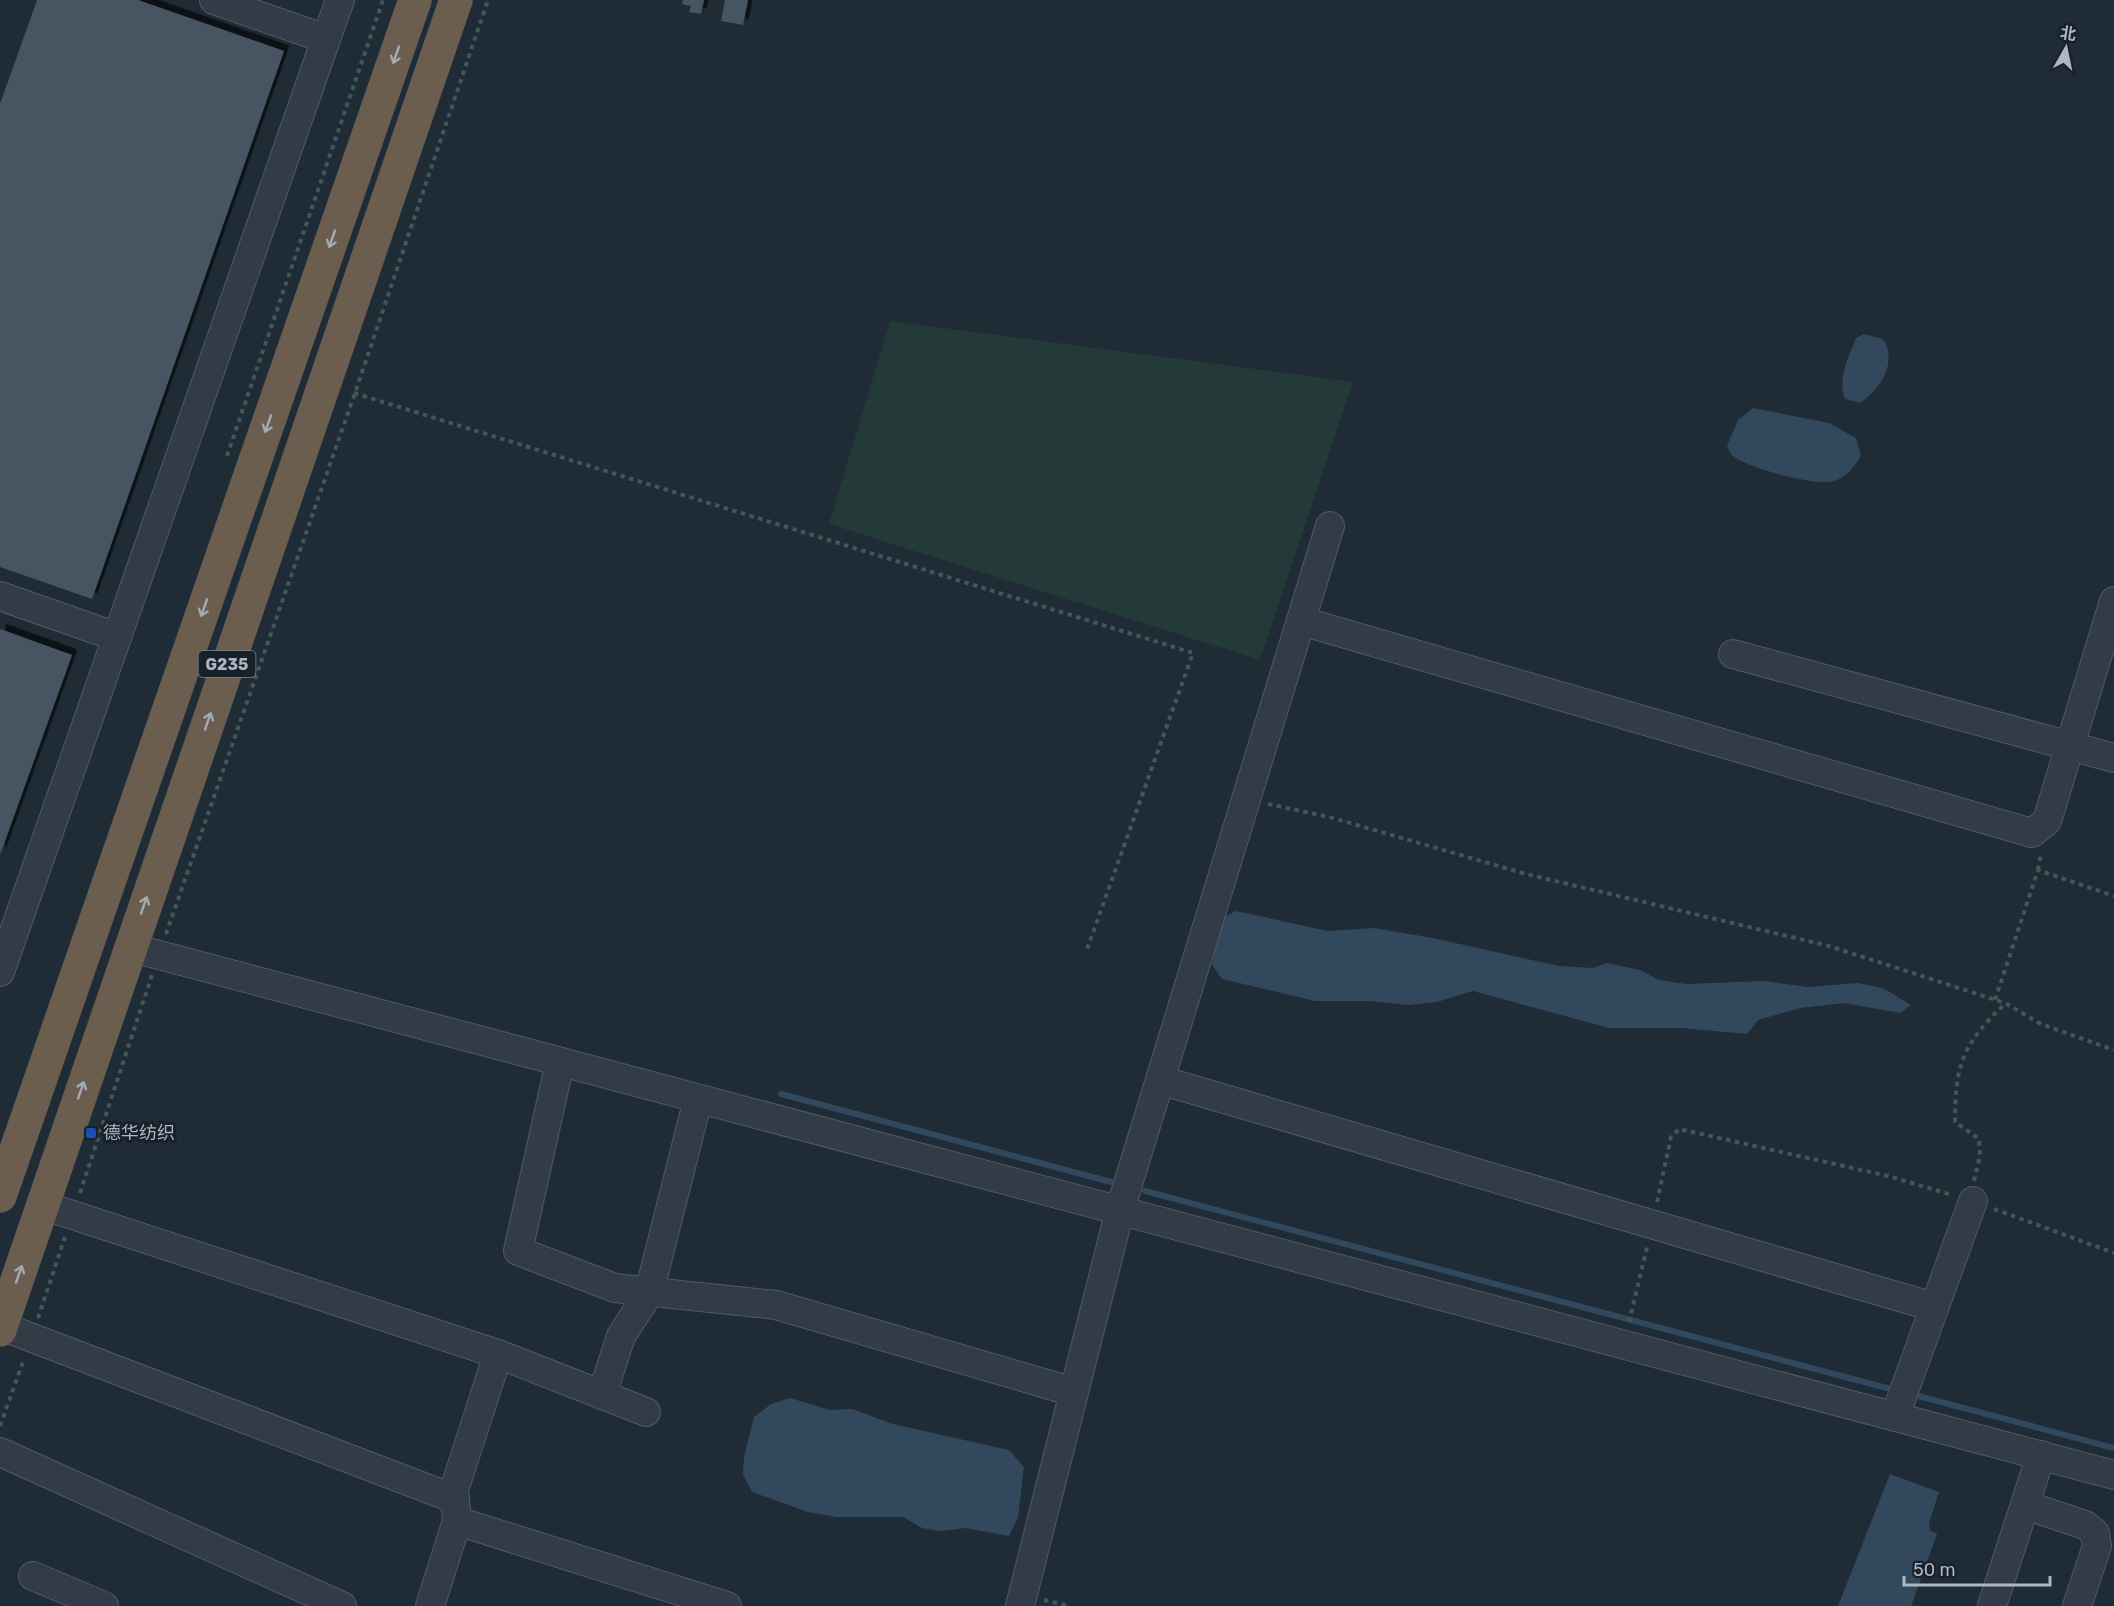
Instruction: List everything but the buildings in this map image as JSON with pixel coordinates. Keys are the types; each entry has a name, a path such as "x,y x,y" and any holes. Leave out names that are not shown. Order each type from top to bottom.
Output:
{"highway":[{"name":"G235","path":"0,1196 416,0"},
{"name":"G235","path":"1,1328 57,1210 144,952 324,383 456,0"}],"street":[{"path":"214,0 326,39"},
{"path":"0,972 340,0"},
{"path":"1020,1606 1120,1210 1330,526"},
{"path":"0,596 117,637"},
{"path":"1301,621 2032,833 2047,821 2114,600"},
{"path":"1733,654 2114,758"},
{"path":"144,952 1120,1210 1901,1400 2041,1455 2114,1475"},
{"path":"560,1062 518,1251 615,1288 776,1305 1074,1392"},
{"path":"1160,1080 1934,1307"},
{"path":"602,1395 621,1336 649,1293 698,1099"},
{"path":"1901,1400 1972,1202"},
{"path":"57,1210 498,1354 646,1413"},
{"path":"1,1328 32,1337 456,1510 727,1606"},
{"path":"430,1606 456,1510 454,1490 498,1354"},
{"path":"0,1452 342,1606"},
{"path":"1992,1606 2041,1455"},
{"path":"2025,1505 2085,1525 2095,1533 2097,1546 2078,1606"},
{"path":"33,1576 104,1606"}],"path":[{"path":"0,1426 32,1337 57,1210 144,952 356,393 488,0"},
{"path":"324,383 1193,652 1086,952"},
{"path":"1246,799 1329,817 1526,874 1647,905 1829,946 2005,1003 2041,1024 2114,1050"},
{"path":"1995,1000 2038,870 2114,896"},
{"path":"1972,1202 1980,1156 1979,1139 1955,1122 1958,1073 1965,1051 1975,1034 2005,1003"},
{"path":"1631,1312 1671,1137 1679,1129 1888,1176 1972,1202 2114,1253"}],"green space":[{"path":"890,321 1353,382 1260,660 829,524"}],"water":[{"path":"1864,334 1883,339 1889,357 1888,366 1880,383 1860,403 1845,399 1842,383 1856,338"},
{"path":"1753,408 1829,423 1856,438 1861,456 1843,477 1825,482 1783,475 1742,461 1733,456 1727,446 1738,420"},
{"path":"1236,911 1328,931 1374,928 1433,938 1559,966 1593,968 1607,963 1640,970 1659,980 1686,984 1763,981 1808,987 1858,983 1883,988 1911,1005 1900,1013 1844,1003 1800,1008 1758,1020 1747,1034 1682,1028 1609,1028 1473,991 1437,1002 1409,1005 1369,1001 1315,1001 1222,979 1212,965 1222,918"},
{"path":"790,1398 830,1410 852,1409 893,1424 1009,1450 1024,1467 1018,1518 1009,1536 965,1528 940,1531 922,1528 903,1517 836,1517 808,1512 752,1492 743,1474 744,1457 754,1417 771,1404"},
{"path":"1890,1474 1939,1492 1929,1523 1930,1530 1937,1534 1911,1606 1838,1606"}],"waterway":[{"path":"781,1094 1111,1182"},
{"path":"1145,1191 1898,1391"},
{"path":"1911,1394 2114,1448"}],"place":[{"name":"德华纺织","path":"91,1133"}]}
